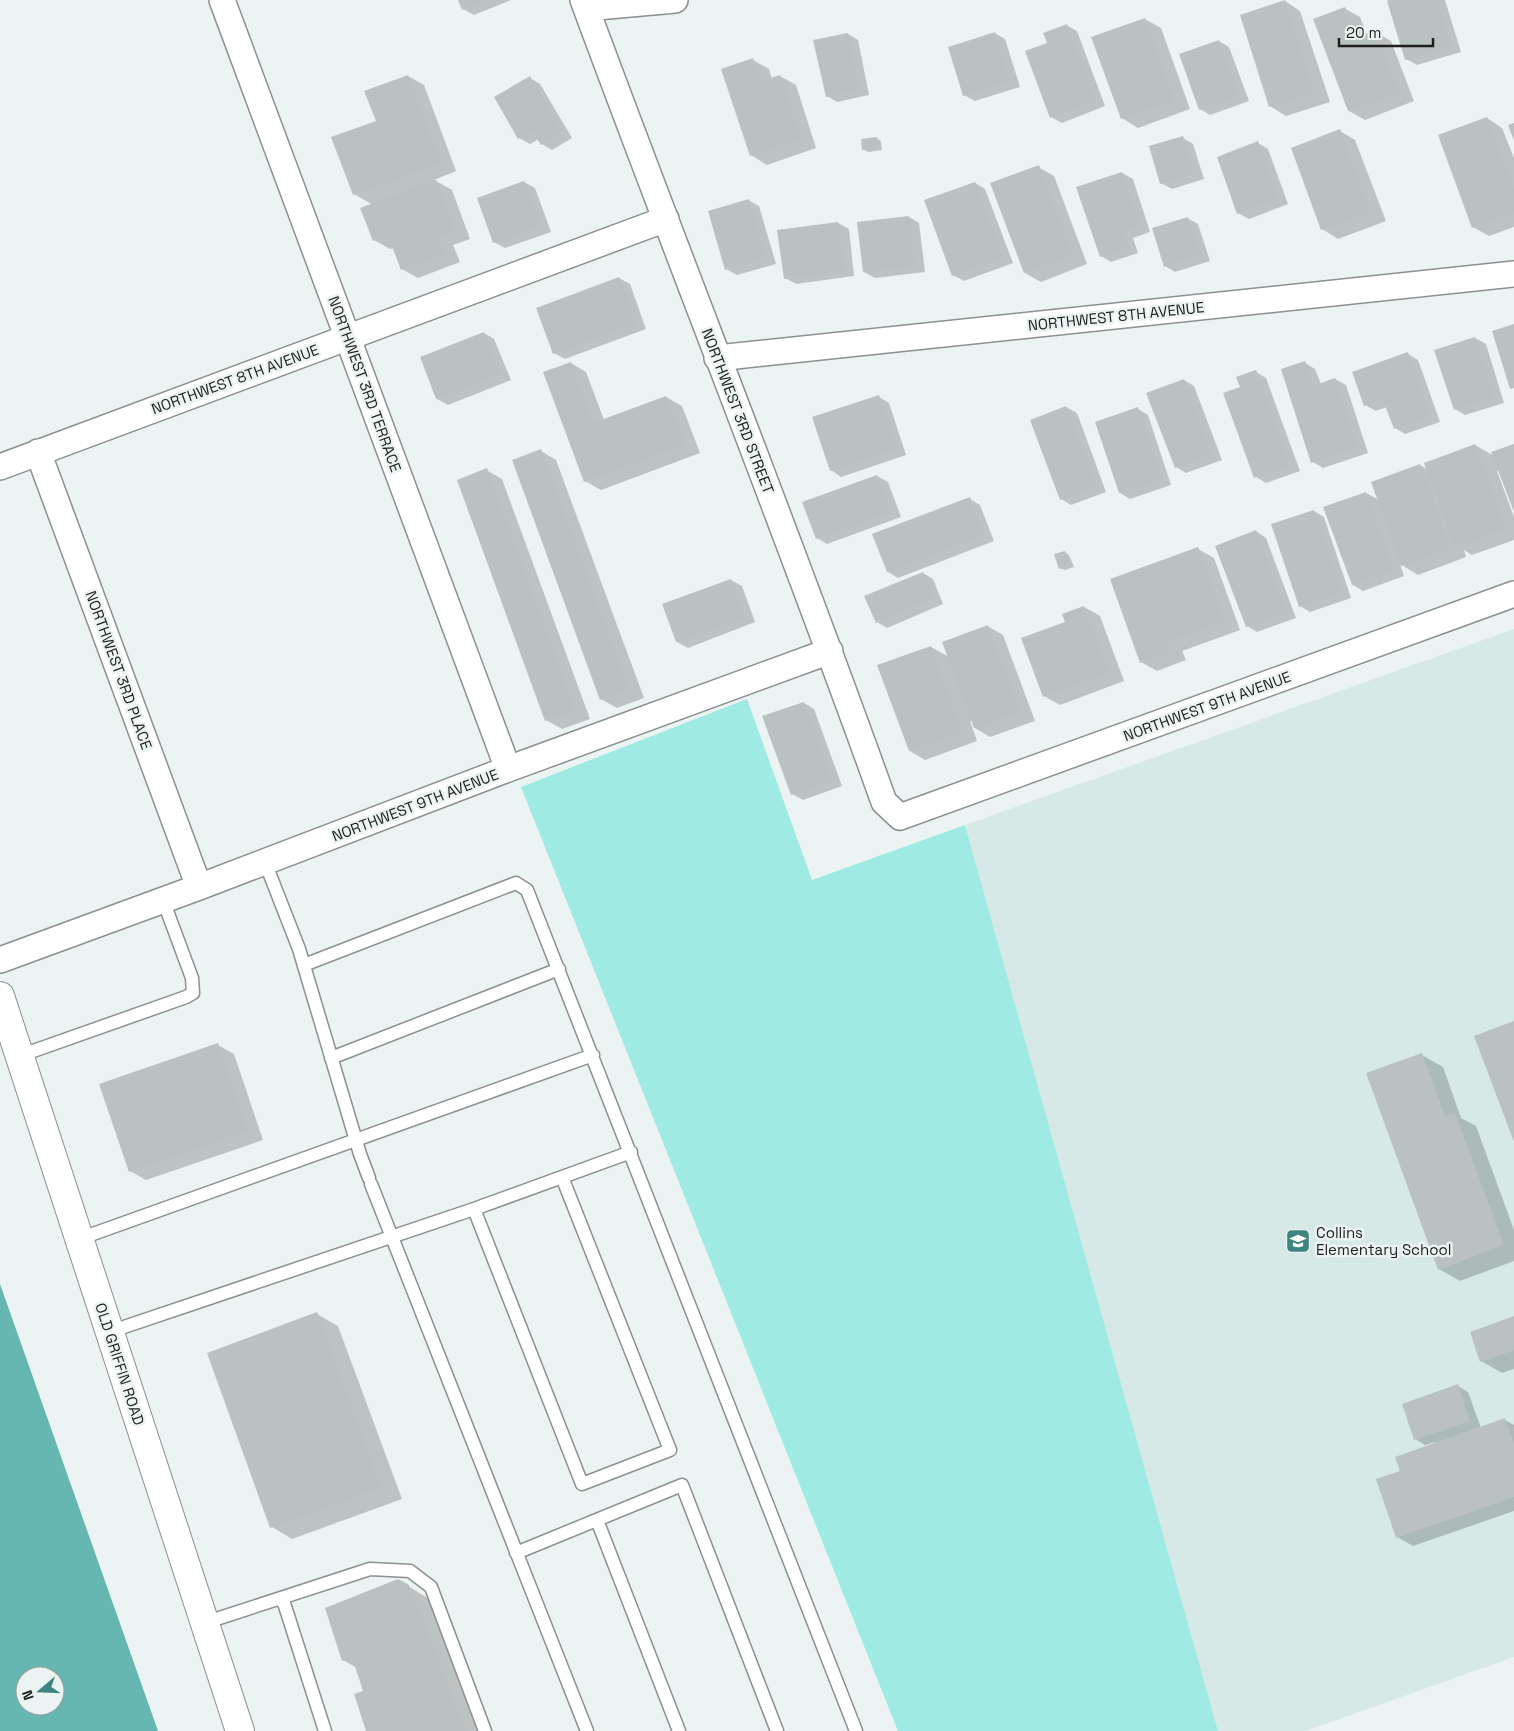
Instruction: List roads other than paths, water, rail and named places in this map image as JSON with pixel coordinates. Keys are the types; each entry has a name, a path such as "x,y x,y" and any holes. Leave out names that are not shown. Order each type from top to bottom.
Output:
{"street":[{"name":"NORTHWEST 3RD TERRACE","path":"222,0 508,769"},
{"path":"585,4 675,0"},
{"name":"NORTHWEST 3RD STREET","path":"585,4 717,358 830,651 884,802 900,817"},
{"name":"NORTHWEST 8TH AVENUE","path":"0,466 666,219"},
{"name":"NORTHWEST 8TH AVENUE","path":"717,358 1514,274"},
{"name":"NORTHWEST 3RD PLACE","path":"38,452 199,888"},
{"name":"NORTHWEST 9TH AVENUE","path":"900,817 1514,594"},
{"name":"NORTHWEST 9TH AVENUE","path":"0,960 199,888 508,769 830,651"},
{"name":"OLD GRIFFIN ROAD","path":"0,996 240,1731"}],"lane":[{"path":"265,862 304,965 356,1141 370,1181 587,1731"},
{"path":"304,965 516,883 527,890 856,1731"},
{"path":"19,1056 193,993 192,978 163,900"},
{"path":"331,1058 559,969"},
{"path":"79,1239 592,1055"},
{"path":"109,1332 392,1238 631,1152"},
{"path":"474,1209 582,1484 670,1450 562,1177"},
{"path":"516,1553 682,1485 777,1731"},
{"path":"596,1520 679,1731"},
{"path":"204,1623 272,1599 279,1599 370,1569 410,1571 431,1587 485,1731"},
{"path":"279,1599 284,1603 325,1731"}],"place":[{"name":"Collins Elementary School","path":"1298,1241"}]}
